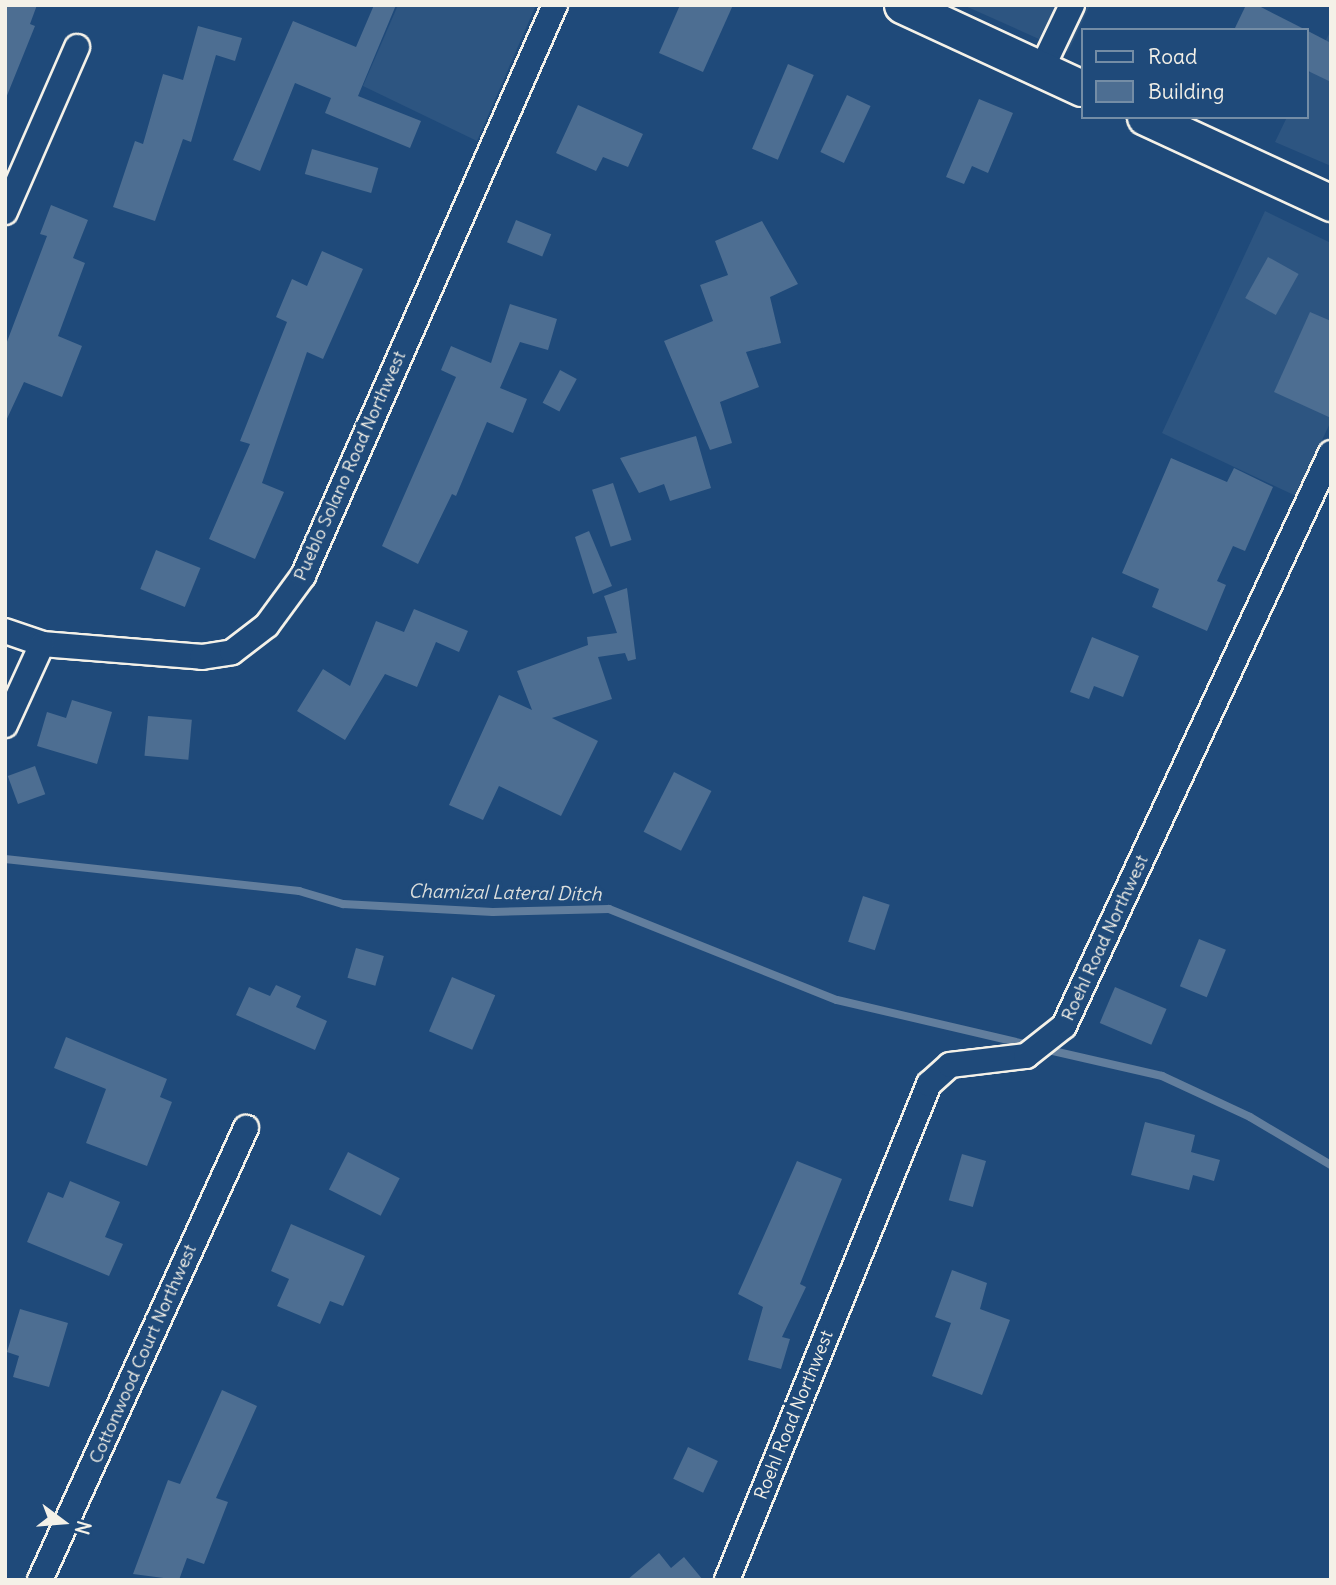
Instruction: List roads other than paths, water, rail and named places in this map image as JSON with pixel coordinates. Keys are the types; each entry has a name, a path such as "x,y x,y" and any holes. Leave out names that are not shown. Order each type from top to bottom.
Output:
{"main road":[{"path":"902,5 1080,87"},
{"path":"1149,119 1331,203"}],"street":[{"name":"Pueblo Solano Road Northwest","path":"5,631 42,644 202,657 232,652 252,640 287,602 555,5"},
{"path":"1041,70 1072,5"},
{"path":"5,212 77,47"},
{"name":"Roehl Road Northwest","path":"727,1580 929,1084 950,1065 1026,1056 1065,1026 1331,453"},
{"path":"5,725 42,644"},
{"name":"Cottonwood Court Northwest","path":"40,1580 246,1128"}],"waterway":[{"name":"Chamizal Lateral Ditch","path":"5,859 299,891 343,904 493,912 609,909 837,1000 1029,1045"},
{"name":"Chamizal Lateral Ditch","path":"1053,1051 1162,1076 1250,1117 1331,1165"}]}
